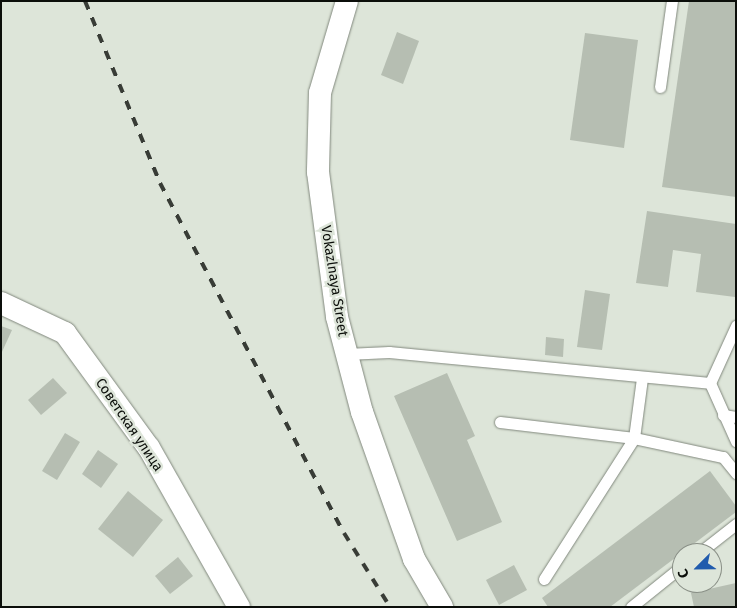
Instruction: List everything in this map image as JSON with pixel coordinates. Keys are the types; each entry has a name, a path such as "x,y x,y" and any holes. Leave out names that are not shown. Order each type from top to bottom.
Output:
{"street":[{"name":"Vokazlnaya Street","path":"347,1 320,93 318,172 337,317 362,412 414,559 442,607"},
{"name":"Советская улица","path":"1,303 65,333 148,448 239,607"}],"lane":[{"path":"660,87 672,1"},
{"path":"736,326 710,383 736,441"},
{"path":"346,354 389,352 642,378 710,383"},
{"path":"544,578 634,438 642,378"},
{"path":"723,415 736,417"},
{"path":"500,422 634,438 723,457 736,473"},
{"path":"712,543 736,524"},
{"path":"631,607 672,574"}],"building":[{"path":"689,1 736,1 736,197 662,187"},
{"path":"397,32 419,41 403,84 381,75"},
{"path":"585,33 638,40 624,148 570,140"},
{"path":"647,211 736,224 735,297 696,292 701,254 673,250 668,287 636,283"},
{"path":"585,290 610,294 602,350 577,347"},
{"path":"1,326 12,330 1,354"},
{"path":"546,337 564,339 563,357 545,355"},
{"path":"447,373 475,436 467,440 502,522 457,541 394,396"},
{"path":"53,378 67,393 41,415 28,400"},
{"path":"65,433 80,442 57,480 42,471"},
{"path":"98,450 118,464 101,488 82,474"},
{"path":"710,471 736,506 736,512 695,543 672,543 672,560 610,607 548,607 542,598"},
{"path":"128,491 163,520 133,557 98,529"},
{"path":"178,557 193,576 170,594 155,576"},
{"path":"514,565 527,590 499,605 486,580"},
{"path":"736,583 736,607 694,607 691,593 722,593 722,586"}],"railway":[{"path":"85,1 160,183 344,533 390,607"}]}
